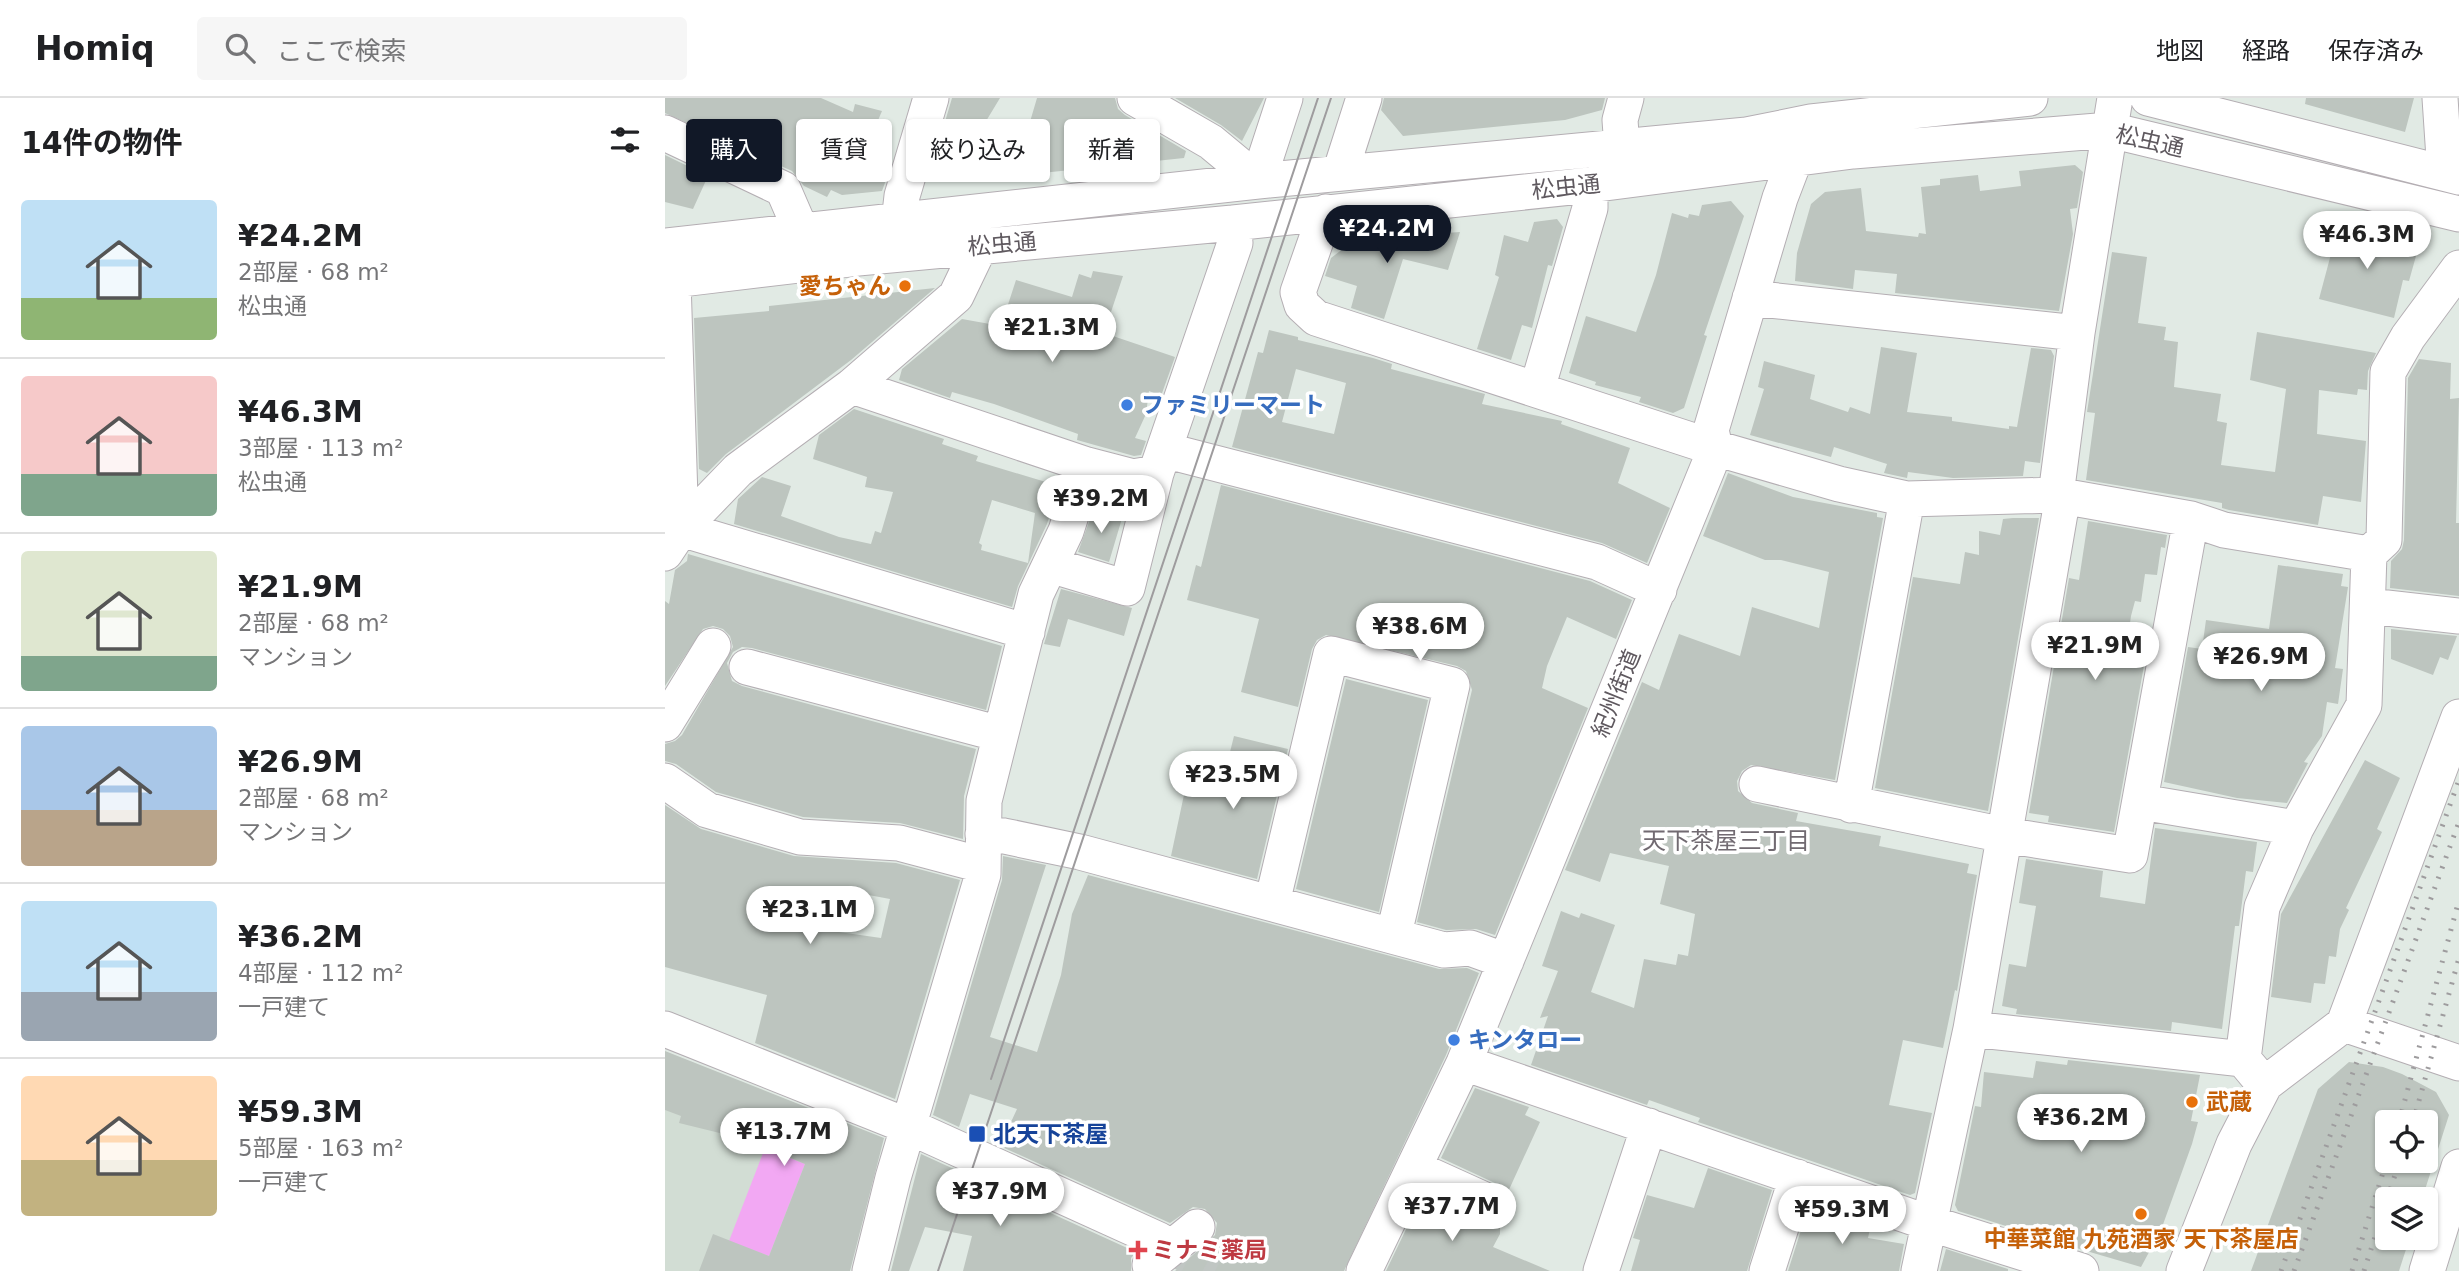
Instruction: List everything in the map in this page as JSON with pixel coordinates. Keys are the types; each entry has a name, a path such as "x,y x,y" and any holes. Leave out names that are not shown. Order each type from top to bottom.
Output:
{"street":[{"path":"673,541 738,470 852,386 956,296 980,246 899,222 902,196 931,98"},
{"path":"1135,98 1211,142 1258,181 1285,98"},
{"path":"1340,173 1364,98"},
{"path":"1622,149 1620,120 1626,98"},
{"name":"松虫通","path":"665,246 1258,181 1622,149 1747,135 1814,110 2030,98"},
{"name":"松虫通","path":"2148,98 2452,175"},
{"path":"2440,98 2452,175"},
{"name":"紀州街道","path":"1364,1271 1465,1063 1715,448 1711,430 1794,161 1814,110"},
{"path":"1919,1271 1971,1029 2060,513 2056,495 2077,333 2113,114"},
{"name":"松虫通","path":"669,281 980,246 1233,223 1590,185 1794,161 2113,114 2459,214"},
{"path":"665,133 783,189 802,233"},
{"path":"1537,389 1590,208 1590,185"},
{"path":"1326,212 1298,292 1302,305 1316,318 1715,448 1839,484 1907,499 2056,495 2191,519 2224,530 2369,554"},
{"path":"1050,565 1127,588 1160,462 1235,243 1233,223"},
{"path":"2184,1271 2234,1144 2254,1072 2262,907 2296,828 2364,705 2369,554 2384,540 2388,372 2408,337 2459,268"},
{"path":"669,281 673,541"},
{"path":"1750,298 2077,333"},
{"path":"852,386 1087,465 1133,477 1160,462 1597,562 1659,590"},
{"path":"870,1271 893,1178 983,874 984,801 1036,594 1066,531 1087,465"},
{"path":"1850,805 1907,499"},
{"path":"1757,784 2004,835 2130,855 2191,519"},
{"path":"673,541 1027,632"},
{"path":"2369,606 2459,616"},
{"path":"665,724 713,646"},
{"path":"1272,903 1331,654 1452,685 1394,934"},
{"path":"747,667 1000,734"},
{"path":"1971,1029 2254,1072 2344,1024 2459,717"},
{"path":"665,781 707,810 800,837 982,850 1067,849 1394,934 1444,950 1470,947 1506,961"},
{"path":"2141,802 2296,828"},
{"path":"2344,1024 2459,1063"},
{"path":"665,1029 910,1126 1154,1253 1197,1227"},
{"path":"1465,1063 2072,1270"},
{"path":"1601,1271 1649,1126"},
{"path":"2427,1271 2459,1167"},
{"path":"1414,1168 1489,1202"},
{"path":"1767,1271 1797,1177"}],"shaded area":[{"path":"665,1085 845,1142 805,1271 665,1271"},
{"path":"765,1148 805,1164 769,1256 729,1241"}],"building":[{"path":"665,98 821,98 853,112 855,104 882,111 879,119 796,119 796,176 782,166 782,119 686,119 686,123 665,113"},
{"path":"952,98 1000,98 987,119 946,119"},
{"path":"1037,98 1115,98 1118,109 1132,119 1064,119 1064,171 1050,172 1050,119 1031,119"},
{"path":"1175,98 1264,98 1242,141 1221,125"},
{"path":"1384,98 1605,98 1602,110 1565,120 1403,136 1381,110"},
{"path":"2306,98 2414,98 2405,132 2305,104"},
{"path":"1160,136 1186,151 1184,158 1160,161"},
{"path":"665,155 686,165 686,182 705,182 693,209 665,202"},
{"path":"2075,165 2083,172 2077,208 2070,209 2073,234 2059,311 1895,293 1897,274 1855,270 1853,289 1795,281 1797,253 1811,204 1825,192 1861,188 1866,231 1918,237 1919,233 1926,234 1921,187 1940,185 1940,179 1978,175 1980,191 2021,186 2019,171"},
{"path":"801,182 885,182 882,191 842,195 831,190 827,197"},
{"path":"1731,201 1744,216 1704,335 1707,336 1684,408 1673,413 1639,402 1641,397 1595,385 1596,382 1569,373 1586,316 1636,332 1656,275 1672,213 1688,218 1689,214 1699,216 1702,205"},
{"path":"1557,219 1563,227 1552,266 1548,265 1532,328 1522,325 1511,360 1477,349 1499,277 1495,275 1504,235 1528,242 1534,222"},
{"path":"2339,224 2413,242 2410,255 2416,256 2409,281 2403,280 2394,318 2319,299"},
{"path":"1460,232 1448,270 1403,259 1384,319 1351,308 1357,286 1325,276 1331,258 1348,245 1347,240"},
{"path":"2112,252 2147,257 2138,323 2166,327 2164,340 2178,342 2174,387 2221,394 2217,421 2227,423 2221,465 2275,472 2286,389 2250,380 2257,332 2376,353 2368,371 2367,390 2358,389 2357,395 2319,390 2317,434 2366,441 2361,502 2323,496 2318,525 2229,510 2222,508 2222,503 2086,480 2095,413 2087,412"},
{"path":"1093,271 1123,276 1104,333 1175,357 1161,396 1149,391 1146,414 1135,438 1146,441 1141,455 1134,456 1077,440 1078,434 994,404 952,392 950,398 899,380 902,369 962,319 1001,326 1016,280 1072,297 1079,274 1091,278"},
{"path":"935,288 851,360 726,454 707,473 699,469 694,318 769,311 769,306"},
{"path":"1269,330 1298,337 1298,340 1392,364 1391,369 1485,394 1482,404 1562,421 1561,424 1630,448 1618,483 1670,508 1647,563 1602,543 1232,447 1258,352 1263,353","holes":["1296,369 1346,383 1334,434 1282,422"]},
{"path":"1881,347 1917,353 1907,412 1952,417 1952,421 2009,429 2009,426 2017,427 2031,348 2051,350 2054,356 2040,463 2025,461 2023,476 1953,478 1908,472 1907,478 1884,473 1887,464 1834,447 1831,457 1750,435 1764,389 1758,387 1764,361 1815,375 1810,399 1848,412 1850,407 1870,414"},
{"path":"2419,359 2451,363 2450,399 2459,398 2456,523 2459,523 2459,596 2390,588 2391,561 2402,549 2404,540 2408,378"},
{"path":"854,409 944,439 942,444 978,456 976,461 1059,486 1047,524 1018,586 1012,607 734,524 738,499 762,477 791,486 781,516 839,537 871,544 875,531 881,533 893,492 865,487 867,477 813,459 819,435","holes":["992,500 1035,513 1028,563 981,550 982,545 979,543"]},
{"path":"1728,473 1793,497 1877,513 1877,517 1883,518 1835,780 1751,765 1742,771 1737,781 1738,791 1752,803 1798,813 1796,821 1881,836 1879,846 1969,864 1967,873 1977,875 1957,991 1955,990 1943,1048 1903,1040 1889,1105 1932,1113 1915,1193 1910,1195 1698,1122 1700,1118 1649,1100 1647,1105 1531,1065 1548,1016 1540,1018 1558,971 1542,966 1561,911 1579,918 1581,913 1615,925 1591,992 1634,1008 1644,959 1676,965 1678,954 1688,956 1695,914 1660,904 1669,866 1610,853 1600,882 1565,870 1642,682 1659,690 1679,634 1740,656 1752,607 1819,628 1829,572 1781,560 1765,560 1703,536"},
{"path":"1221,485 1590,581 1632,600 1616,639 1567,617 1547,666 1542,688 1588,708 1495,935 1476,929 1446,930 1417,922 1472,690 1466,671 1457,666 1326,635 1317,640 1312,649 1298,707 1241,692 1259,619 1187,600 1196,565 1201,567"},
{"path":"1094,508 1123,515 1109,562 1078,552"},
{"path":"2039,518 1988,811 1875,788 1913,577 1960,584 1965,552 1979,555 1979,531 2000,535 2003,519"},
{"path":"2088,521 2167,535 2165,548 2161,547 2157,575 2145,574 2141,602 2135,601 2131,616 2125,657 2145,660 2114,832 2048,822 2049,816 2029,813 2069,578 2079,580"},
{"path":"688,554 1002,646 986,710 752,648 742,647 733,652 727,663 732,681 742,686 976,749 964,796 963,839 900,823 803,817 716,792 676,764 665,761 665,744 682,735 733,647 730,636 723,629 713,626 703,629 665,686 665,601 669,604 675,570 687,561"},
{"path":"2278,565 2343,574 2341,586 2348,587 2335,668 2343,669 2338,704 2327,702 2322,736 2304,762 2308,763 2287,803 2237,798 2164,782 2188,647 2202,649 2206,620 2269,629"},
{"path":"1061,589 1132,608 1124,636 1068,619 1060,647 1044,644"},
{"path":"2391,629 2457,636 2448,660 2440,657 2433,675 2391,659"},
{"path":"1346,679 1428,700 1379,912 1296,889"},
{"path":"1234,736 1288,749 1257,879 1171,856 1185,790 1215,796 1220,770 1225,772"},
{"path":"2365,760 2400,778 2377,829 2382,832 2346,908 2349,910 2340,929 2336,957 2329,956 2325,984 2314,983 2311,1003 2271,997 2281,914"},
{"path":"665,805 701,829 794,856 896,863 960,880 895,1099 755,1043 767,995 665,967","holes":["847,891 890,899 881,938 839,932"]},
{"path":"2155,828 2257,842 2253,872 2246,871 2239,926 2235,926 2222,1029 2172,1022 2171,1031 2016,1014 2017,1009 2002,1006 2009,964 2026,967 2036,906 2019,903 2026,859 2103,871 2100,897 2145,904"},
{"path":"1003,856 1046,865 990,1037 1037,1052 1061,975 1072,914 1088,875 1439,969 1467,968 1479,973 1446,1055 1344,1271 1175,1271 1215,1235 1217,1223 1205,1209 1193,1207 1170,1223 1000,1146 1017,1109 970,1094 959,1127 933,1115 1002,880"},
{"path":"665,1051 884,1138 850,1271 699,1271 713,1234 769,1256 805,1164 748,1140 679,1123 681,1116 665,1110"},
{"path":"2068,1060 2200,1075 2191,1121 2198,1122 2192,1144 2161,1230 2141,1267 2049,1240 2038,1223 2022,1231 1958,1211 1955,1205 1975,1106 1981,1107 1984,1072 2033,1078 2036,1061 2067,1065"},
{"path":"2349,1062 2383,1067 2436,1092 2449,1115 2438,1149 2438,1110 2375,1110 2375,1173 2430,1173 2426,1187 2375,1187 2375,1250 2406,1250 2399,1271 2251,1271 2318,1089"},
{"path":"1475,1088 1529,1107 1525,1115 1540,1122 1507,1194 1497,1184 1441,1158"},
{"path":"921,1154 1136,1252 1131,1258 1131,1271 963,1271 972,1236 925,1227 909,1271 891,1271"},
{"path":"1708,1168 1772,1190 1747,1271 1631,1271 1640,1240 1633,1238 1647,1195 1694,1208"},
{"path":"1423,1194 1481,1220 1500,1225 1500,1234 1493,1247 1550,1271 1386,1271"},
{"path":"1809,1205 1826,1209 1825,1213 1871,1224 1868,1238 1904,1244 1899,1271 1788,1271"},
{"path":"1946,1249 2008,1269 2008,1271 1940,1271"}],"tunnel":[{"path":"1159,1240 1215,1271"}],"tram line":[{"path":"991,1079 1318,98"},
{"path":"938,1271 1331,98"}],"railway":[{"path":"2281,1271 2459,780"},
{"path":"2294,1271 2459,822"},
{"path":"2402,1110 2459,900"},
{"path":"2416,1110 2459,958"},
{"path":"2352,1271 2383,1173"},
{"path":"2391,1187 2396,1173"},
{"path":"2364,1271 2375,1237"}],"place":[{"name":"愛ちゃん","path":"905,286"},
{"name":"ファミリーマート","path":"1127,405"},
{"name":"キンタロー","path":"1454,1040"},
{"name":"武蔵","path":"2192,1102"},
{"name":"北天下茶屋","path":"977,1134"},
{"name":"中華菜館 九苑酒家 天下茶屋店","path":"2141,1214"},
{"name":"ミナミ薬局","path":"1138,1250"}],"district":[{"name":"天下茶屋三丁目","path":"1726,841"}]}
